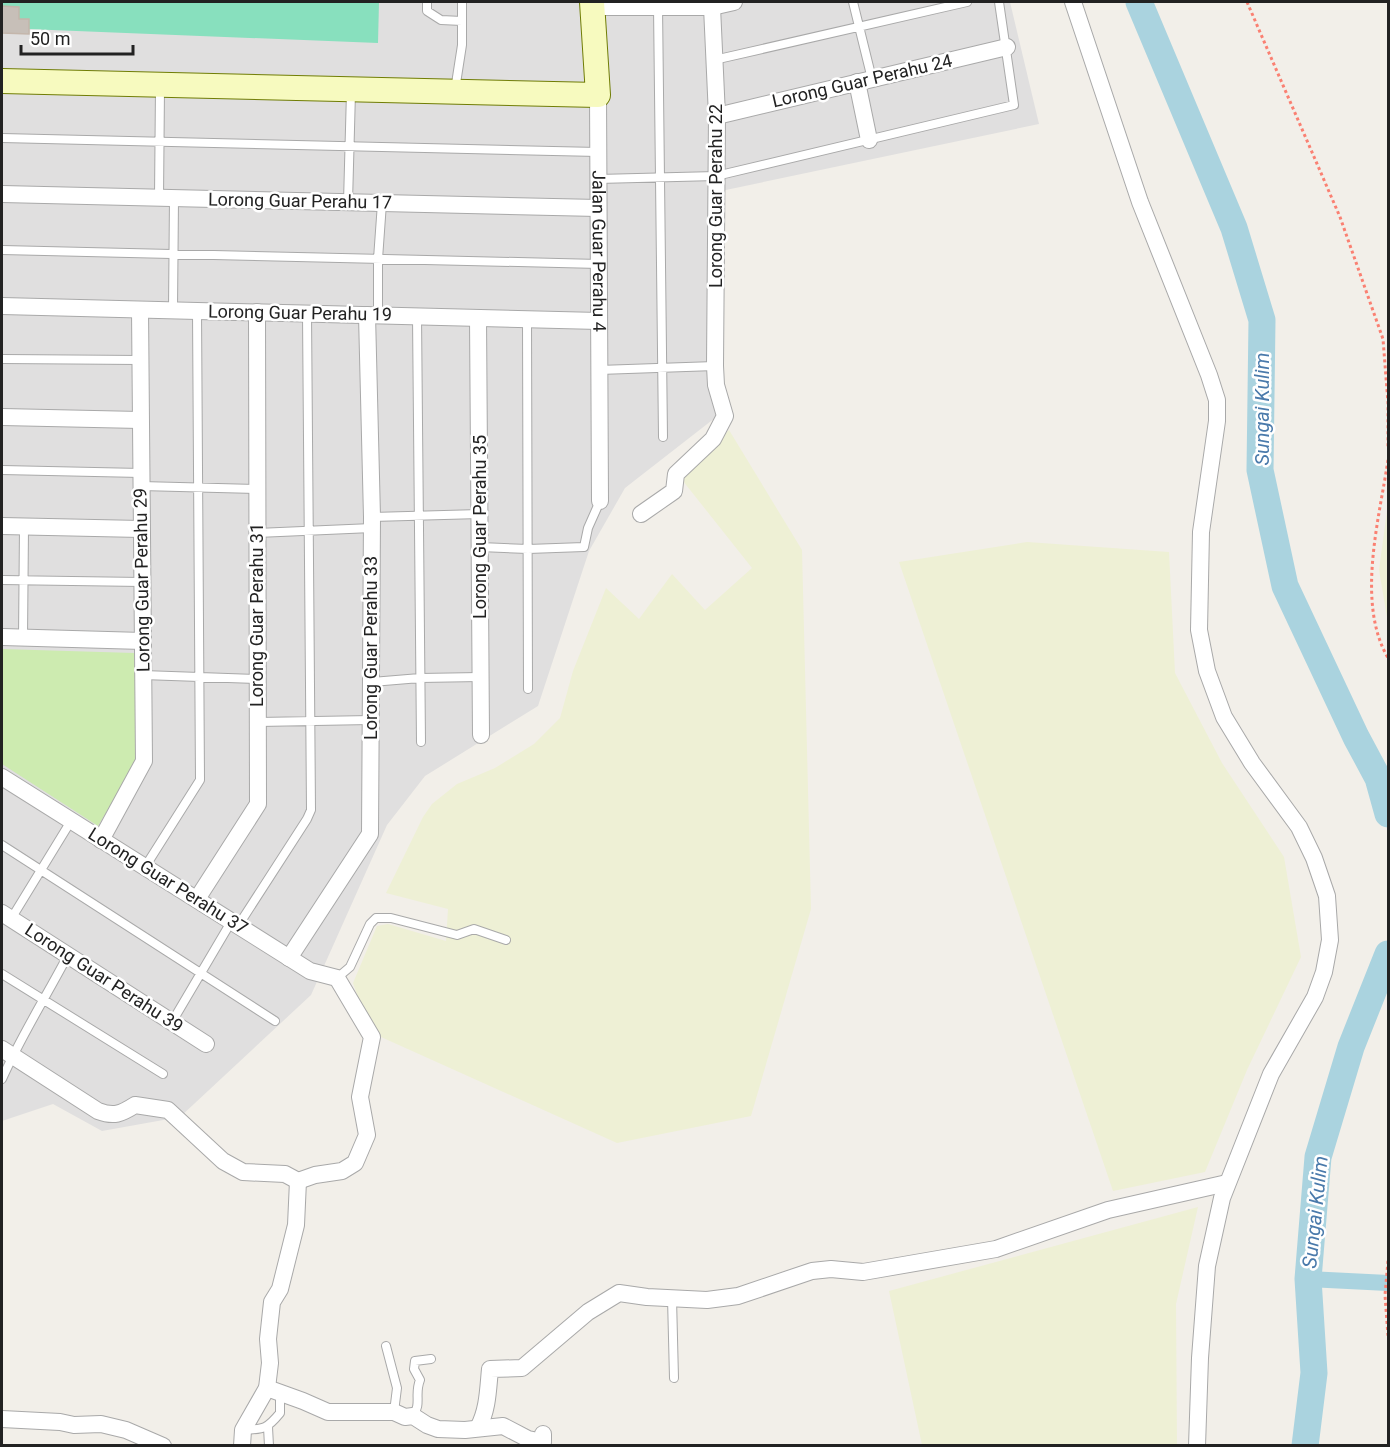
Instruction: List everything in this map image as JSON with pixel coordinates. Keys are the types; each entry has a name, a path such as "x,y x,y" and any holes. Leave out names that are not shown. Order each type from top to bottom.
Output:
{"street":[{"path":"592,4 712,7 734,2"},
{"path":"1072,2 1140,202 1217,400 1217,421 1201,531 1199,571 1199,630 1208,671 1224,717 1264,781 1299,827 1314,858 1326,896 1330,940 1324,972 1315,997 1271,1074 1222,1198 1207,1266 1200,1358 1197,1446"},
{"name":"Jalan Guar Perahu 4","path":"592,4 598,95 600,501"},
{"name":"Lorong Guar Perahu 22","path":"641,514 674,492 676,474 713,439 721,428 725,416 716,385 715,366 717,116 712,7"},
{"name":"Lorong Guar Perahu 24","path":"717,116 1006,47"},
{"path":"2,81 598,95"},
{"path":"864,81 869,140"},
{"name":"Lorong Guar Perahu 17","path":"2,194 598,208"},
{"name":"Lorong Guar Perahu 19","path":"2,306 599,321"},
{"name":"Lorong Guar Perahu 29","path":"101,840 144,761 140,310"},
{"name":"Lorong Guar Perahu 31","path":"197,899 258,804 257,312"},
{"name":"Lorong Guar Perahu 33","path":"289,958 370,834 373,315"},
{"name":"Lorong Guar Perahu 35","path":"478,318 481,735"},
{"path":"2,417 140,420"},
{"path":"2,526 141,529"},
{"path":"2,637 142,641"},
{"name":"Lorong Guar Perahu 37","path":"2,777 310,971 337,978"},
{"name":"Lorong Guar Perahu 39","path":"6,916 206,1044"},
{"path":"7,1052 98,1111 110,1116 121,1114 135,1105 168,1110 223,1161 243,1172 285,1174 298,1181 315,1175 342,1171 355,1163 367,1135 360,1096 372,1037 337,978"},
{"path":"243,1438 273,1390 268,1340 272,1302 279,1289 296,1225 298,1181"},
{"path":"478,1428 483,1420 490,1369 522,1368 588,1312 619,1293 707,1300 738,1296 812,1271 831,1269 864,1272 996,1249 1108,1210 1227,1183"},
{"path":"273,1390 328,1412 394,1412 405,1418 413,1416 438,1430 502,1426 528,1439 545,1440"},
{"path":"2,1419 60,1422 74,1425 101,1424 126,1430 163,1446"}],"lane":[{"path":"427,2 427,11 441,20 462,21"},
{"path":"455,91 461,64 462,2"},
{"path":"853,2 859,26 864,81"},
{"path":"714,60 968,2"},
{"path":"598,179 716,176 1014,105 999,2"},
{"path":"658,6 663,436"},
{"path":"160,84 158,141 174,254 174,310"},
{"path":"348,202 351,89"},
{"path":"2,138 598,152"},
{"path":"373,315 382,203"},
{"path":"2,250 598,264"},
{"path":"145,867 200,780 196,311"},
{"path":"172,1022 201,973 308,819 311,810 307,314"},
{"path":"417,316 421,742"},
{"path":"527,319 528,689"},
{"path":"2,359 140,360"},
{"path":"599,370 715,366"},
{"path":"2,470 141,480 198,488 257,489"},
{"path":"480,547 584,548 588,528 600,501"},
{"path":"257,533 308,531 418,516 480,514"},
{"path":"23,638 24,527"},
{"path":"2,580 142,582"},
{"path":"143,675 257,679"},
{"path":"372,682 480,676"},
{"path":"258,722 371,720"},
{"path":"6,916 41,871 71,821"},
{"path":"2,845 275,1021"},
{"path":"337,978 350,967 370,924 376,918 391,918 456,935 474,929 506,940"},
{"path":"2,1078 7,1052 44,1000 68,955"},
{"path":"2,974 163,1074"},
{"path":"672,1298 674,1378"},
{"path":"386,1346 397,1388 394,1412"},
{"path":"413,1416 418,1408 417,1387 420,1380 414,1369 415,1361 431,1359"},
{"path":"243,1438 268,1427 280,1413 273,1390"},
{"path":"268,1427 268,1446"}],"path":[{"path":"1247,2 1340,217 1383,339 1389,447"},
{"path":"1389,460 1371,570 1373,612 1384,651 1389,658"},
{"path":"1389,1261 1386,1279 1389,1336"}],"shaded area":[{"path":"2,2 1010,2 1039,124 721,191 720,414 625,488 589,551 538,706 425,776 387,825 311,995 180,1117 102,1131 53,1104 2,1121"}],"green space":[{"path":"2,2 379,2 378,43 2,28"},
{"path":"729,430 802,550 811,909 751,1116 617,1143 381,1037 361,1006 353,983 377,926 388,924 446,941 448,909 386,893 423,817 432,804 457,784 495,768 534,744 560,718 573,671 606,588 639,619 672,574 705,610 752,568 679,476"},
{"path":"1388,503 1388,623 1379,570"},
{"path":"1027,542 1169,552 1175,673 1222,763 1284,857 1301,957 1247,1070 1205,1172 1113,1191 899,562"},
{"path":"2,649 134,653 138,759 98,826 2,764"},
{"path":"1198,1207 1176,1304 1177,1445 922,1445 889,1291"}],"building":[{"path":"2,6 19,7 19,19 29,19 29,34 2,33"}],"waterway":[{"name":"Sungai Kulim","path":"1139,2 1234,228 1262,320 1260,470 1285,586 1356,737 1378,778 1388,814"},
{"name":"Sungai Kulim","path":"1305,1446 1314,1373 1308,1279 1318,1157 1351,1047 1388,954"},
{"path":"1308,1279 1388,1283"}]}
